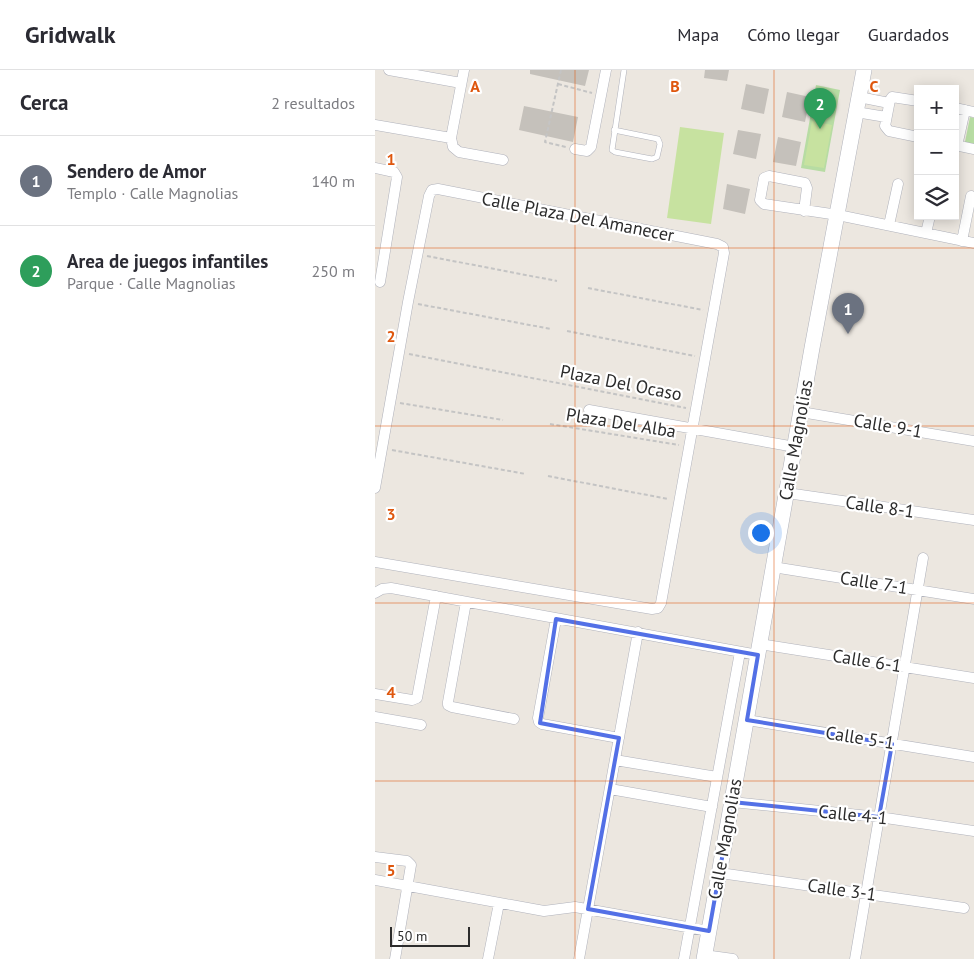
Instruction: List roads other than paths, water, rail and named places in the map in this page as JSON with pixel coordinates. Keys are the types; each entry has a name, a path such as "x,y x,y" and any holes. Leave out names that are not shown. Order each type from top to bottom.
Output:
{"main road":[{"name":"Calle Magnolias","path":"704,957 864,70"}],"street":[{"path":"389,70 461,83"},
{"path":"464,70 451,138 453,147 459,152 503,160"},
{"path":"575,149 587,151 591,147 606,70"},
{"path":"914,100 894,96 891,98 885,128 914,136"},
{"path":"859,97 889,103"},
{"path":"959,134 965,110"},
{"path":"856,112 887,117"},
{"path":"375,124 451,138"},
{"path":"959,146 974,149"},
{"path":"375,168 394,172 397,177 380,282"},
{"path":"803,210 807,186 795,181 766,177 761,202 764,204 803,210 838,215 974,243"},
{"path":"889,225 897,184"},
{"name":"Calle Plaza Del Amanecer","path":"375,488 417,254 429,196 432,190 438,189 717,244 723,247 724,253 714,312 691,429"},
{"path":"962,241 971,196"},
{"path":"926,233 929,220"},
{"path":"589,410 795,447"},
{"name":"Calle 9-1","path":"801,412 974,441"},
{"path":"375,562 655,609 661,603 691,429"},
{"name":"Calle 8-1","path":"787,493 974,520"},
{"path":"855,959 923,558"},
{"name":"Calle 7-1","path":"773,567 974,599"},
{"name":"Calle 6-1","path":"375,593 388,588 740,652 759,650 906,667 974,678"},
{"path":"375,694 412,700 417,698 436,596"},
{"path":"466,602 448,705 514,719"},
{"path":"556,619 538,718 539,722 619,738"},
{"path":"579,959 638,632"},
{"path":"684,959 740,652"},
{"path":"375,717 421,725"},
{"name":"Calle 5-1","path":"747,720 974,757"},
{"path":"615,760 717,777"},
{"path":"610,790 712,808"},
{"name":"Calle 4-1","path":"732,802 879,817 974,831"},
{"path":"375,857 409,862 411,867 395,959"},
{"name":"Calle 3-1","path":"720,873 964,908"},
{"path":"375,882 408,886 544,911 570,907 588,909 709,931"},
{"path":"488,959 499,903"},
{"path":"704,957 733,959"}],"lane":[{"path":"614,130 658,139 660,144 657,158 652,160 613,152 611,147 624,70"}],"place":[{"name":"Area de juegos infantiles","path":"820,129"},
{"name":"Sendero de Amor","path":"848,334"}]}
